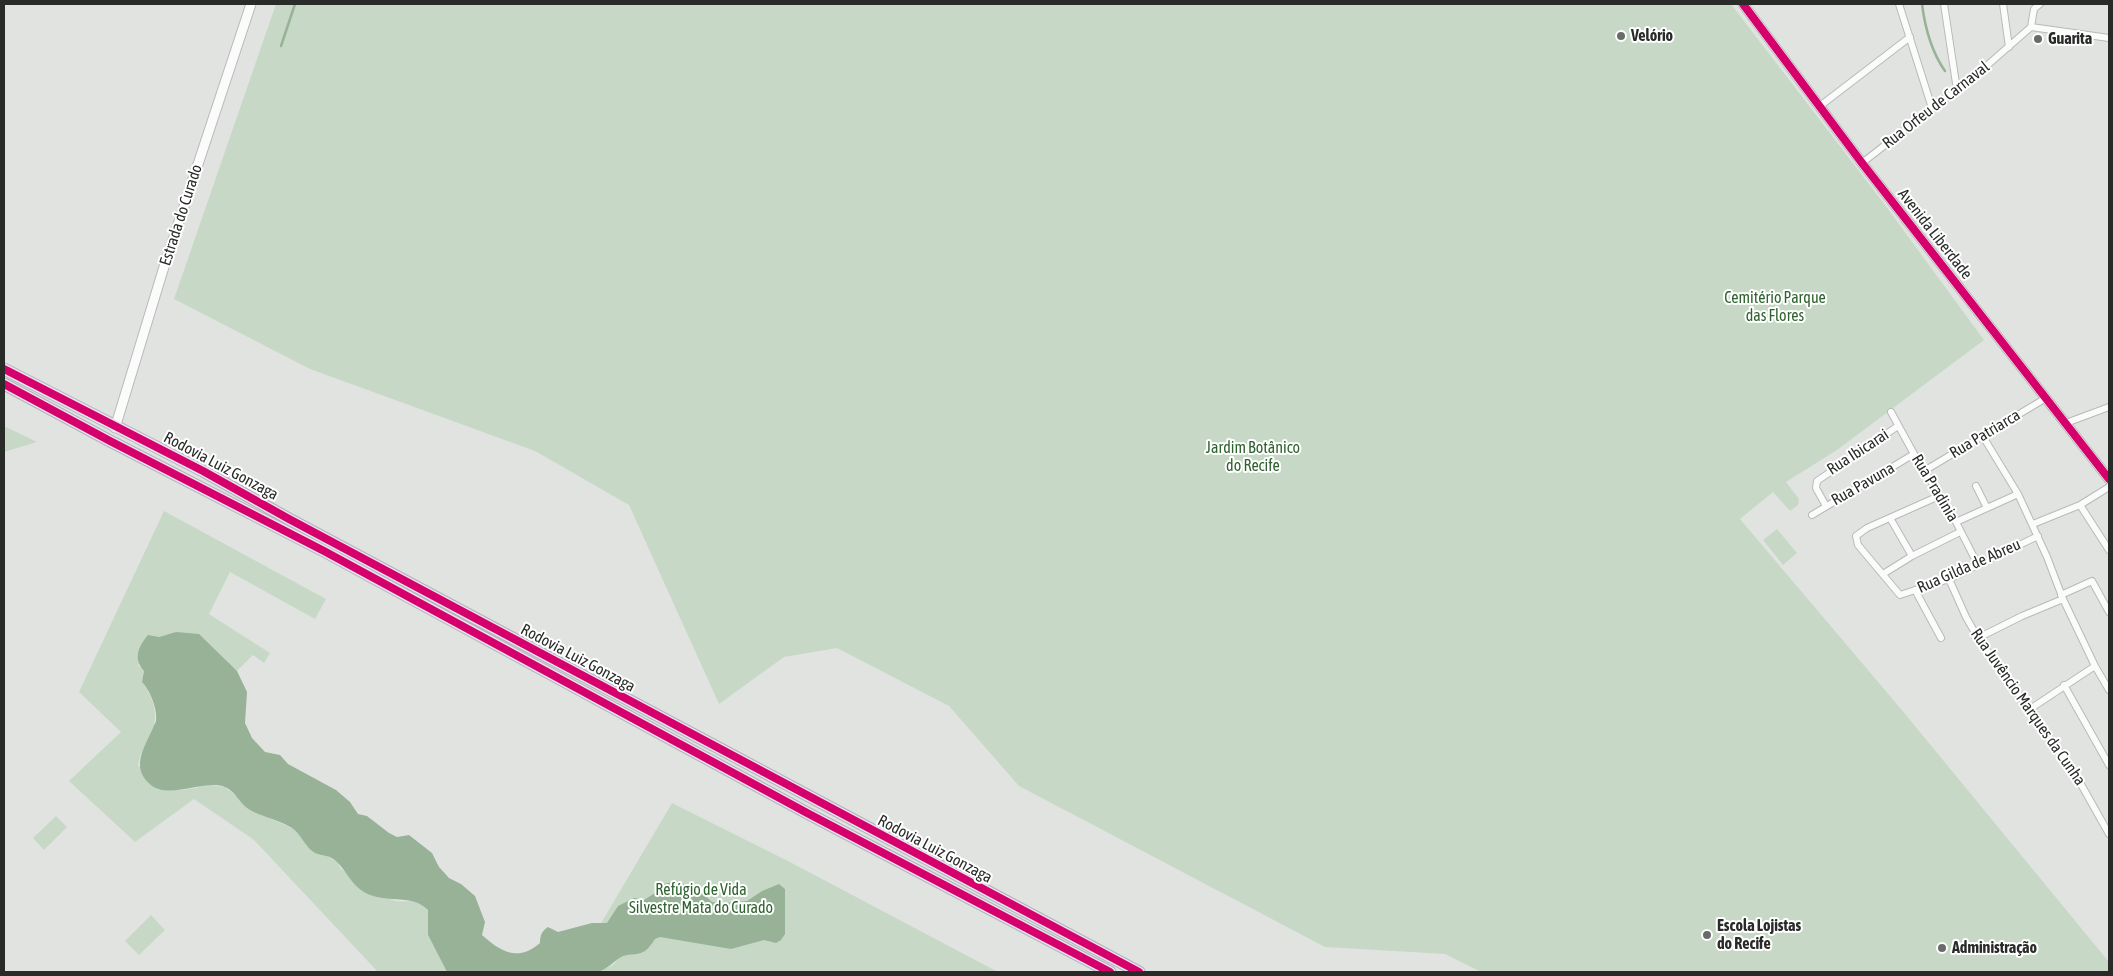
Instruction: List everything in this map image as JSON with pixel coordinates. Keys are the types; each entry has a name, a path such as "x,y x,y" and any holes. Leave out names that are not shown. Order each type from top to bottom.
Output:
{"highway":[{"name":"Rodovia Luiz Gonzaga","path":"4,369 203,471 1139,972"},
{"name":"Rodovia Luiz Gonzaga","path":"4,384 118,446 333,555 818,818 1110,972"}],"main road":[{"name":"Estrada do Curado","path":"116,428 162,270 251,4"},
{"name":"Avenida Liberdade","path":"1743,4 1862,163 2109,477"}],"street":[{"path":"1899,4 1932,108"},
{"path":"1944,4 1957,90"},
{"path":"2003,4 2009,47"},
{"path":"2040,4 2034,9 2031,27 2109,38"},
{"name":"Rua Orfeu de Carnaval","path":"1862,163 1957,90 2031,27"},
{"path":"1820,106 1910,37"},
{"name":"Rua Patriarca","path":"1924,471 2046,398"},
{"path":"2066,423 2109,407"},
{"name":"Rua Pradinia","path":"1892,412 1914,454 1956,522 1978,565"},
{"name":"Rua Ibicarai","path":"1826,506 1816,488 1817,481 1898,426"},
{"path":"1982,435 2018,494 2033,524 2062,597 2095,666 2109,690"},
{"name":"Rua Pavuna","path":"1812,515 1914,454"},
{"path":"1976,486 1987,508"},
{"path":"2033,524 2080,505 2109,487"},
{"path":"1956,522 2018,494"},
{"path":"1939,496 1859,533 1856,542 1883,574 1912,556 1960,532"},
{"path":"2080,505 2109,550"},
{"path":"1890,518 1912,556"},
{"name":"Rua Gilda de Abreu","path":"1883,574 1900,595 1949,579 2038,536"},
{"name":"Rua Juvêncio Marques da Cunha","path":"1949,579 1966,617 1978,638 2083,786 2109,834"},
{"path":"1978,638 2062,597 2090,580 2096,586 2109,612"},
{"path":"1915,590 1941,638"},
{"path":"2030,709 2095,666"},
{"path":"2064,686 2109,765"}],"green space":[{"name":"Jardim Botânico do Recife","path":"276,4 1731,4 1882,201 1984,340 1837,450 1786,482 1799,499 1798,505 1790,511 1773,492 1740,519 1901,709 2109,962 2109,972 1481,972 1445,954 1325,947 1019,786 949,706 837,648 784,657 719,704 629,505 535,451 310,369 174,299"},
{"path":"4,426 37,442 4,452"},
{"path":"164,511 326,599 315,619 230,572 209,614 270,653 264,663 253,655 237,671 228,663 166,635 159,637 138,665 144,671 142,682 153,703 155,721 138,766 181,790 197,788 203,784 225,787 239,798 247,808 294,829 316,853 337,861 341,869 385,896 395,901 419,903 428,910 428,935 447,972 378,972 254,840 194,799 135,842 69,781 121,732 79,692"},
{"path":"1777,529 1797,553 1783,565 1763,540"},
{"name":"Refúgio de Vida Silvestre Mata do Curado","path":"672,803 788,861 998,972 597,972 613,965 618,959 600,925"},
{"path":"56,816 67,827 44,850 33,838"},
{"path":"151,915 165,930 139,955 125,941"}],"shaded area":[{"path":"176,632 199,634 237,671 247,692 245,723 252,738 265,752 280,755 288,764 336,790 350,802 358,814 367,816 397,837 409,835 432,853 439,867 449,878 461,884 475,896 485,922 482,935 503,950 517,953 532,949 540,943 544,930 548,927 558,932 592,923 607,923 618,906 634,898 644,900 658,891 664,884 677,881 702,893 712,902 726,903 747,901 762,891 779,884 785,889 785,934 776,943 764,940 731,949 660,937 655,939 643,952 623,956 605,969 597,972 447,972 428,935 428,910 421,905 405,900 369,895 354,883 334,859 315,853 292,828 247,808 232,791 225,787 208,785 167,791 151,785 145,778 141,772 141,758 156,722 156,711 153,700 142,682 144,671 138,658 139,648 148,635 159,637"}],"waterway":[{"path":"281,46 295,4"},
{"path":"1922,4 1929,39 1945,71"}],"cycle path":[{"path":"1743,4 1862,163 2109,479"},
{"path":"4,369 203,471 289,519 1139,972"},
{"path":"4,384 324,551 809,814 1110,972"}],"place":[{"name":"Velório","path":"1621,36"},
{"name":"Guarita","path":"2038,39"},
{"name":"Escola Lojistas do Recife","path":"1707,935"},
{"name":"Administração","path":"1942,948"}],"park label":[{"name":"Cemitério Parque das Flores","path":"1775,307"}]}
